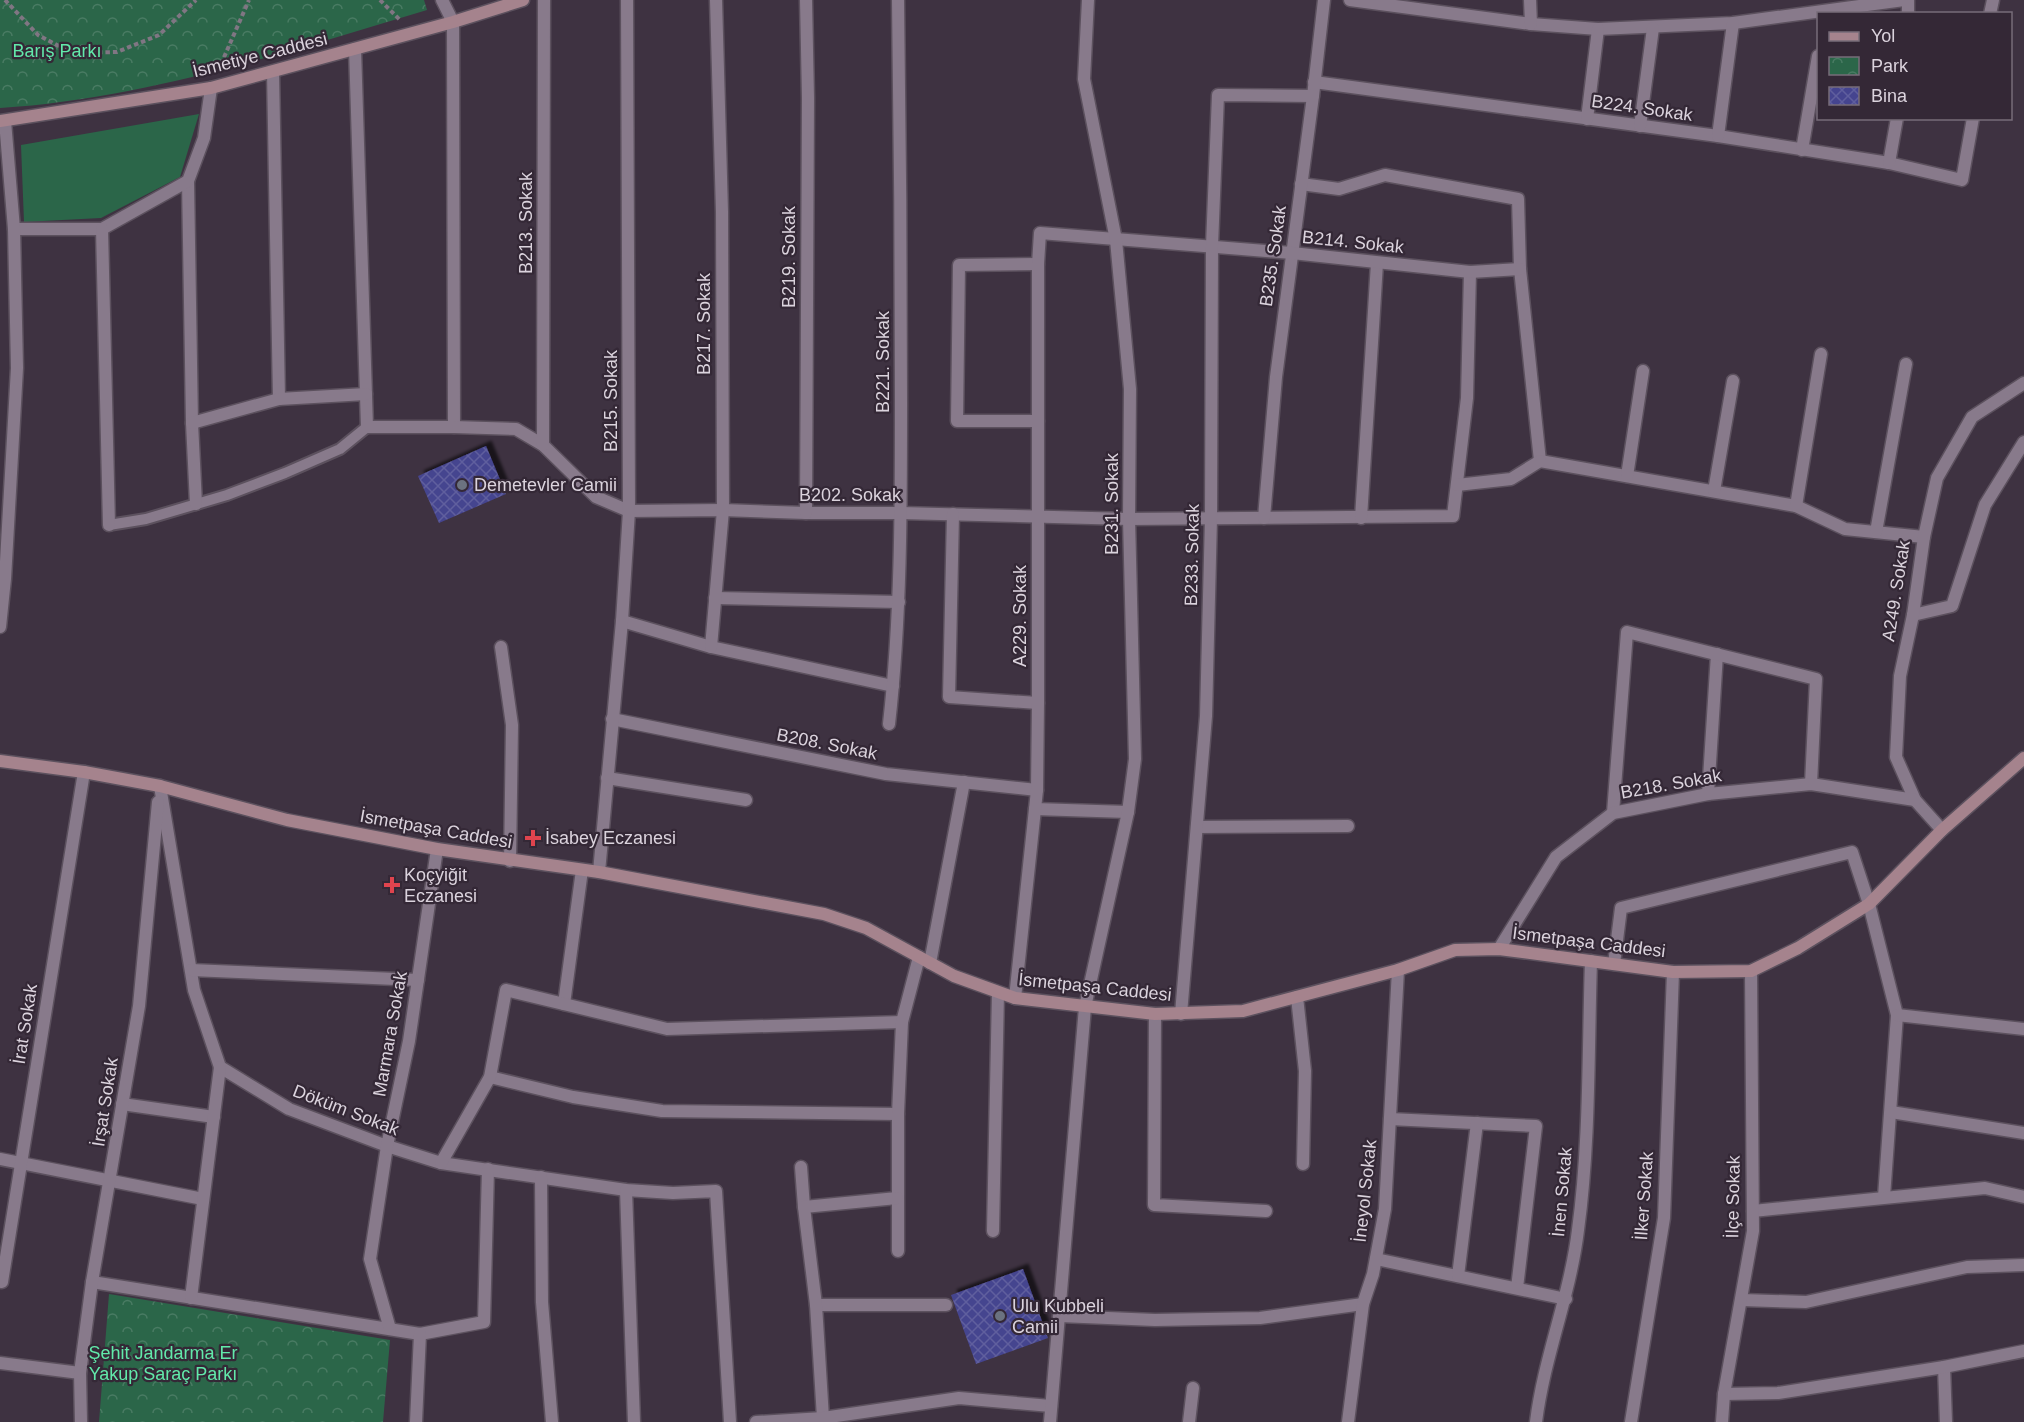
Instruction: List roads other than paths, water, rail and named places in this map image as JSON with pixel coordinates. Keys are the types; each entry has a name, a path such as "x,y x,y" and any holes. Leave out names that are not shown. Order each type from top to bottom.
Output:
{"main road":[{"name":"İsmetiye Caddesi","path":"3,121 211,88 453,22 523,0"},
{"name":"İsmetpaşa Caddesi","path":"0,761 84,772 160,786 287,820 437,849 599,872 824,914 866,928 954,976 1015,998 1155,1014 1181,1014 1243,1011 1398,970 1455,950 1498,949 1673,972 1751,971 1798,948 1869,904 1942,830 2024,758"}],"street":[{"path":"442,0 453,22 454,427"},
{"name":"B213. Sokak","path":"543,445 544,0"},
{"name":"B215. Sokak","path":"599,872 622,621 629,511 627,0"},
{"name":"B217. Sokak","path":"711,647 723,510 722,212 716,0"},
{"name":"B219. Sokak","path":"806,0 808,98 806,513"},
{"name":"B221. Sokak","path":"889,724 899,602 901,237 898,0"},
{"name":"B231. Sokak","path":"1050,1422 1085,1006 1128,812 1134,759 1129,519 1130,389 1116,240 1084,79 1088,0"},
{"name":"B235. Sokak","path":"1264,518 1276,377 1324,0"},
{"path":"1350,0 1531,24 1598,29 1733,23 1817,13"},
{"path":"1530,0 1531,24"},
{"path":"1826,12 1906,0"},
{"path":"1718,136 1733,23"},
{"path":"1640,126 1653,28"},
{"path":"1587,119 1598,29"},
{"path":"355,49 367,427"},
{"path":"1802,150 1817,62"},
{"path":"273,72 279,399"},
{"name":"B224. Sokak","path":"1314,82 1718,136 1889,164 1962,180 1972,120"},
{"path":"196,504 192,423 188,181 204,138 211,88"},
{"name":"B233. Sokak","path":"1181,1014 1206,716 1211,518 1212,246 1218,95 1313,96"},
{"path":"1889,164 1897,120"},
{"path":"0,627 5,579 17,368 14,229 3,121"},
{"path":"1301,184 1339,189 1385,175 1518,199 1520,269 1540,461"},
{"path":"14,229 102,229 188,181"},
{"path":"102,229 109,525"},
{"name":"B214. Sokak","path":"1040,233 1212,246 1470,272 1520,269"},
{"name":"A229. Sokak","path":"1015,998 1037,790 1038,264 1040,233"},
{"path":"1361,518 1377,263"},
{"path":"1038,264 958,265 957,421 1038,422"},
{"path":"1470,272 1467,398 1457,485 1511,479 1540,461 1796,506 1845,529 1924,537"},
{"path":"1796,506 1821,354"},
{"path":"1876,532 1906,364"},
{"path":"1627,476 1642,371"},
{"path":"1714,491 1733,381"},
{"name":"A249. Sokak","path":"1942,830 1915,800 1896,757 1900,676 1913,615 1924,537 1937,478 1972,417 2024,383"},
{"path":"192,423 279,399 366,393"},
{"name":"B202. Sokak","path":"367,427 516,429 543,445 596,497 629,511 723,510 1129,519 1453,516 1457,485"},
{"path":"1913,615 1952,606 1985,505 2024,442"},
{"path":"953,514 949,697 1038,703"},
{"path":"0,566 5,579"},
{"path":"715,597 899,602"},
{"path":"622,621 711,647 893,686"},
{"path":"1613,813 1627,632 1816,679 1811,784"},
{"path":"501,647 513,724 510,861"},
{"path":"1708,794 1717,654"},
{"name":"B208. Sokak","path":"612,719 886,774 1037,790"},
{"name":"İrat Sokak","path":"2,1282 84,772"},
{"path":"607,778 746,800"},
{"path":"898,1251 898,1114 902,1022 924,960 964,782"},
{"name":"B218. Sokak","path":"1498,949 1556,857 1613,813 1708,794 1811,784 1915,800"},
{"path":"160,786 194,990 220,1067 191,1298"},
{"name":"İrşat Sokak","path":"81,1422 80,1373 92,1282 139,1006 160,786"},
{"path":"1035,809 1128,812"},
{"path":"1197,827 1348,826"},
{"name":"Marmara Sokak","path":"390,1329 370,1259 387,1146 409,1041 437,849"},
{"path":"1614,964 1621,908 1852,852 1869,904 1897,1015 1884,1197"},
{"path":"564,1004 582,870"},
{"name":"İnen Sokak","path":"1536,1422 1539,1399 1566,1299 1578,1231 1584,1166 1591,961"},
{"path":"190,970 418,980"},
{"name":"İneyol Sokak","path":"1349,1418 1363,1304 1376,1259 1385,1209 1398,970"},
{"name":"İlçe Sokak","path":"1722,1422 1724,1394 1753,1231 1751,971"},
{"name":"İlker Sokak","path":"1631,1422 1664,1218 1673,972"},
{"path":"441,1163 490,1077 506,990 667,1029 902,1022"},
{"path":"993,1231 998,993"},
{"path":"1297,997 1305,1071 1303,1164"},
{"path":"1155,1014 1154,1205 1266,1211"},
{"path":"1897,1015 2024,1029"},
{"name":"Döküm Sokak","path":"220,1067 289,1109 387,1146 441,1163 626,1190 673,1193 716,1191 730,1422"},
{"path":"490,1077 573,1097 662,1111 898,1114"},
{"path":"122,1104 214,1116"},
{"path":"1891,1112 2024,1132"},
{"path":"1390,1119 1536,1126 1517,1288"},
{"path":"1458,1276 1477,1123"},
{"path":"0,1160 203,1199"},
{"path":"801,1167 816,1305 824,1418"},
{"path":"92,1282 420,1334 484,1322 488,1170"},
{"path":"541,1177 542,1302 552,1422"},
{"path":"1753,1211 1985,1188 2024,1197"},
{"path":"626,1190 634,1422"},
{"path":"804,1207 897,1198"},
{"path":"1376,1259 1566,1299"},
{"path":"1742,1300 1806,1302 1967,1267 2024,1265"},
{"path":"1060,1316 1155,1320 1260,1318 1363,1304"},
{"path":"816,1305 946,1305"},
{"path":"416,1422 420,1334"},
{"path":"1724,1394 1778,1393 1944,1367 2024,1351"},
{"path":"0,1362 80,1373"},
{"path":"1944,1367 1946,1422"},
{"path":"1189,1422 1193,1388"},
{"path":"756,1422 824,1418 959,1398 1051,1406"}],"lane":[{"path":"109,525 146,519 227,495 275,477 340,449 367,427"}],"place":[{"name":"Demetevler Camii","path":"462,485"},
{"name":"İsabey Eczanesi","path":"533,838"},
{"name":"Koçyiğit Eczanesi","path":"392,885"},
{"name":"Ulu Kubbeli Camii","path":"1000,1316"}],"park label":[{"name":"Barış Parkı","path":"57,51"},
{"name":"Şehit Jandarma Er Yakup Saraç Parkı","path":"163,1363"}]}
